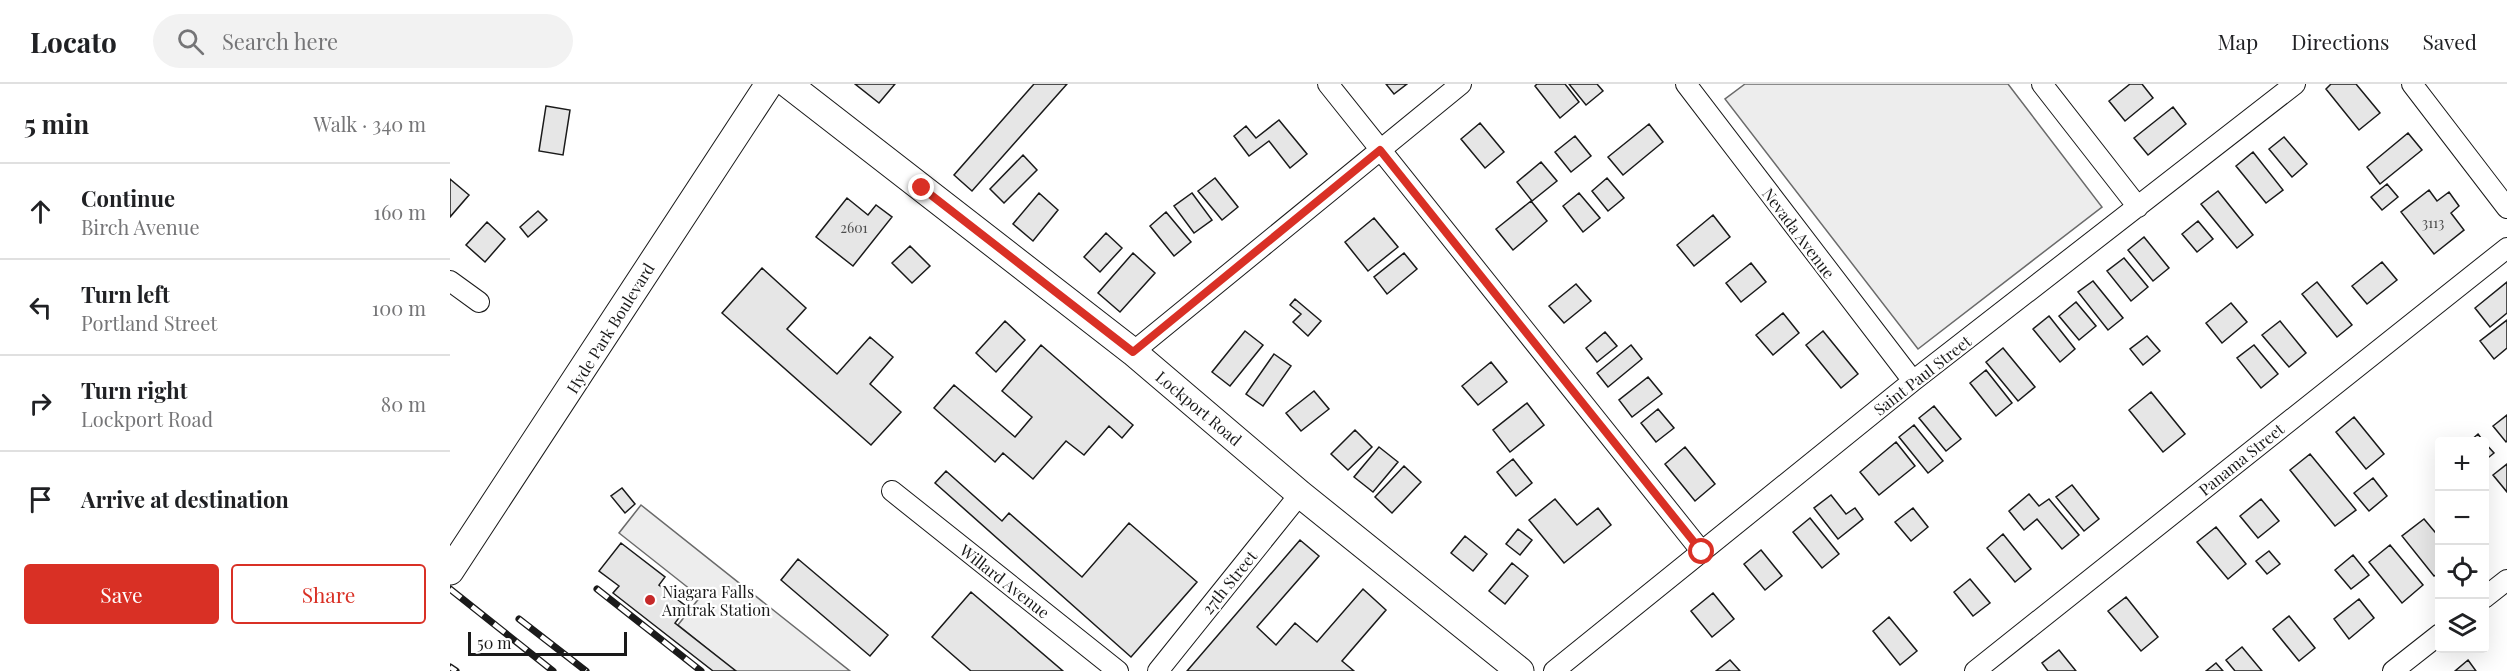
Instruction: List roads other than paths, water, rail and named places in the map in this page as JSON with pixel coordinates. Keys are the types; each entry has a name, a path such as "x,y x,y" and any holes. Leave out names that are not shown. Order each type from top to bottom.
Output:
{"street":[{"name":"Hyde Park Boulevard","path":"450,572 769,84"},
{"name":"Lockport Road","path":"788,84 1133,352 1300,494 1520,671"},
{"path":"1328,84 1702,552"},
{"path":"1133,352 1461,84"},
{"name":"Nevada Avenue","path":"1686,84 1913,381"},
{"path":"2042,84 2138,207"},
{"name":"Saint Paul Street","path":"1554,671 1913,381 2295,84"},
{"path":"2412,84 2507,208"},
{"name":"Panama Street","path":"1975,671 2507,248"},
{"path":"450,281 478,302"},
{"name":"Willard Avenue","path":"892,491 1118,671"},
{"name":"27th Street","path":"1158,671 1300,494"},
{"path":"2489,594 2507,580"},
{"path":"2393,671 2435,637"}],"railway":[{"path":"450,589 553,671"},
{"path":"597,589 701,671"},
{"path":"519,619 586,671"},
{"path":"450,667 456,671"}],"place":[{"name":"Niagara Falls Amtrak Station","path":"650,600"}]}
